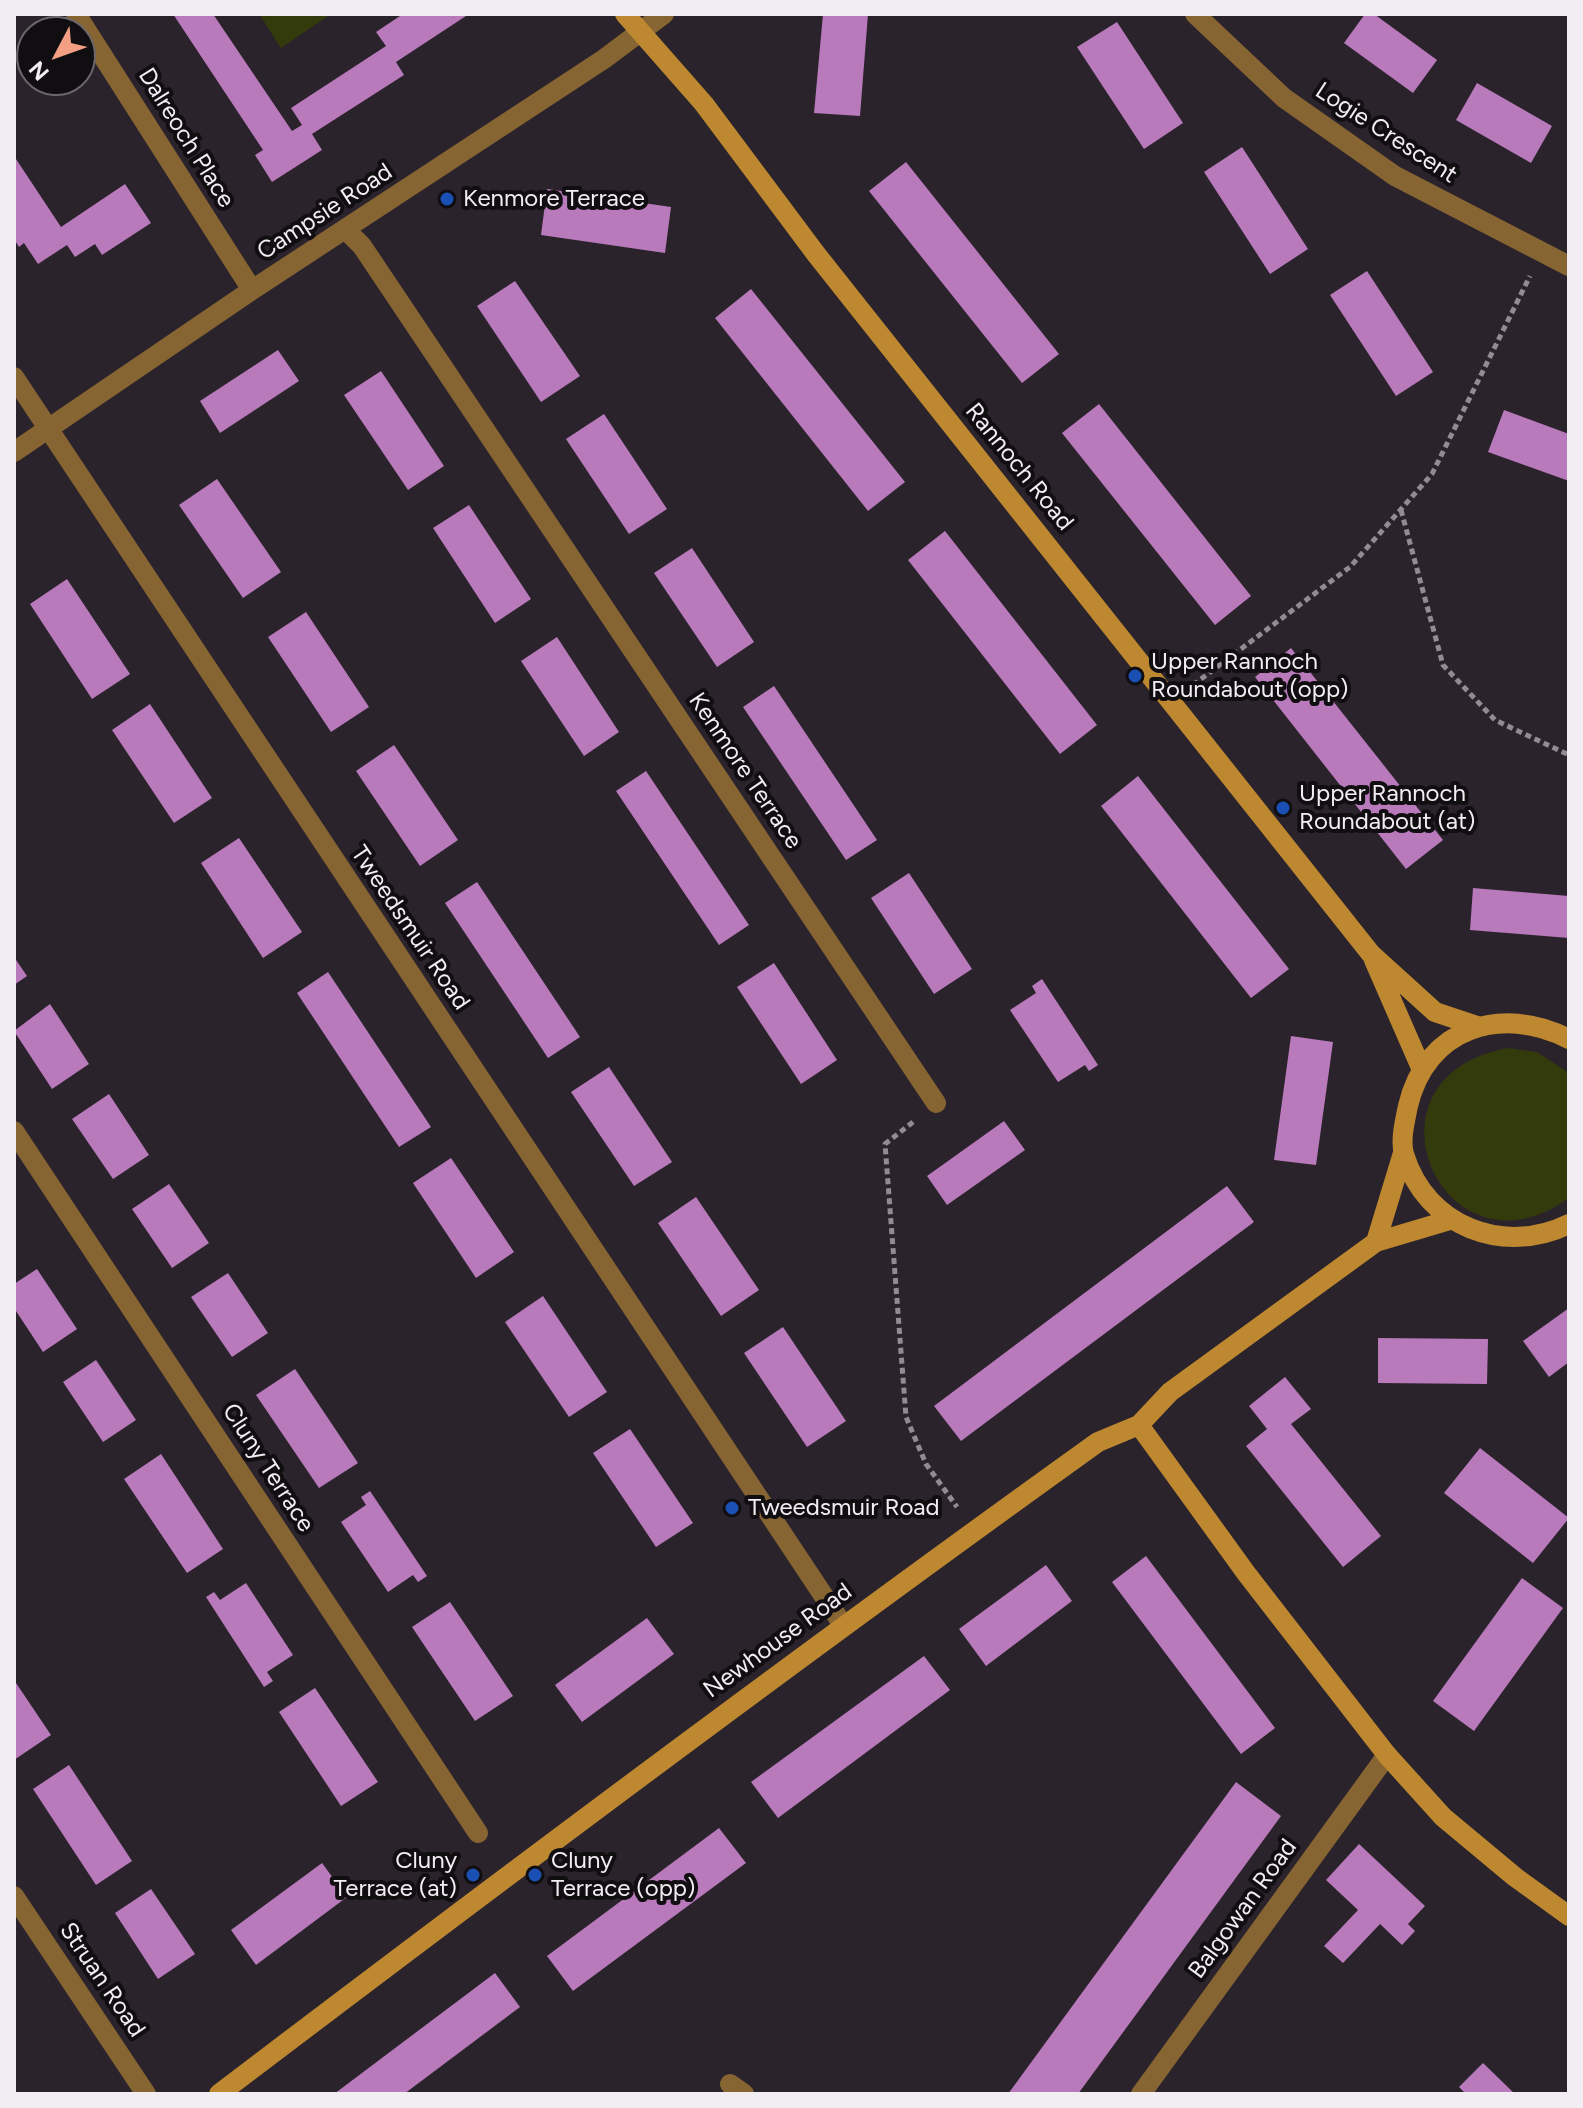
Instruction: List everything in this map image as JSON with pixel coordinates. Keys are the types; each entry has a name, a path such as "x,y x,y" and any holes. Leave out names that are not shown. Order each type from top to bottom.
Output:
{"street":[{"name":"Dalreoch Place","path":"76,14 252,290"},
{"name":"Rannoch Road","path":"625,14 642,29 704,104 816,254 1173,700 1371,954 1435,1012 1477,1026"},
{"name":"Campsie Road","path":"14,452 252,290 347,231 604,59 664,14"},
{"name":"Logie Crescent","path":"1195,14 1284,98 1395,176 1569,266"},
{"name":"Kenmore Terrace","path":"347,231 362,246 936,1103"},
{"name":"Tweedsmuir Road","path":"14,377 843,1625"},
{"name":"Rannoch Road","path":"1371,954 1422,1070"},
{"path":"1376,1242 1403,1153 1406,1114 1422,1070 1447,1041 1477,1026 1507,1021 1540,1025 1569,1039"},
{"name":"Cluny Terrace","path":"14,1131 478,1833"},
{"path":"1403,1153 1424,1194 1450,1220 1480,1234 1513,1240 1547,1235 1569,1224"},
{"name":"Newhouse Road","path":"219,2094 510,1870 1098,1442 1139,1425 1170,1392 1376,1242 1450,1220"},
{"path":"1139,1425 1246,1573 1387,1755 1443,1817 1515,1877 1569,1916"},
{"name":"Balgowan Road","path":"1141,2094 1387,1755"},
{"name":"Struan Road","path":"14,1896 146,2094"}],"path":[{"path":"1173,700 1350,567 1432,474 1542,253"},
{"path":"1401,510 1443,665 1495,720 1569,755"},
{"path":"936,1103 885,1144 906,1417 926,1464 974,1531"}],"green space":[{"path":"259,14 331,14 281,48"},
{"path":"1508,1048 1537,1052 1569,1073 1569,1198 1524,1219 1484,1217 1453,1198 1432,1168 1424,1132 1433,1096 1460,1067"}],"building":[{"path":"173,14 213,14 292,131 302,125 291,108 386,46 376,32 403,14 469,14 396,62 404,75 312,134 322,150 272,182 255,155 263,150"},
{"path":"823,14 868,14 860,116 814,113"},
{"path":"1365,14 1374,14 1437,60 1413,93 1344,43"},
{"path":"1117,22 1183,123 1144,149 1077,47"},
{"path":"1477,83 1552,126 1531,163 1456,120"},
{"path":"1242,147 1308,249 1270,274 1204,172"},
{"path":"14,156 61,227 125,184 151,223 102,255 95,244 75,257 67,245 38,264 24,243 19,247 14,239"},
{"path":"906,162 1059,354 1022,383 869,191"},
{"path":"547,189 671,207 665,253 541,235"},
{"path":"1367,271 1433,372 1396,396 1330,295"},
{"path":"515,281 580,376 541,402 477,306"},
{"path":"751,289 905,482 868,511 715,318"},
{"path":"278,350 299,381 220,433 200,401"},
{"path":"381,371 444,466 408,490 344,395"},
{"path":"1099,404 1251,596 1215,625 1062,433"},
{"path":"1504,410 1569,434 1569,481 1488,452"},
{"path":"604,414 667,509 629,534 566,439"},
{"path":"217,479 281,572 243,598 179,505"},
{"path":"469,505 531,599 495,623 433,528"},
{"path":"945,531 1097,725 1060,754 908,560"},
{"path":"692,548 754,642 717,667 654,573"},
{"path":"67,579 130,674 92,699 30,604"},
{"path":"306,612 369,707 331,732 268,637"},
{"path":"557,637 619,732 584,756 521,661"},
{"path":"1291,648 1443,840 1406,869 1255,677"},
{"path":"774,686 877,840 846,860 743,707"},
{"path":"150,704 212,798 174,823 112,730"},
{"path":"394,745 458,840 420,866 356,771"},
{"path":"646,771 749,925 719,945 616,791"},
{"path":"1138,776 1289,969 1251,998 1101,806"},
{"path":"239,838 302,932 263,958 201,863"},
{"path":"909,873 972,969 934,994 871,898"},
{"path":"477,882 580,1037 548,1058 445,903"},
{"path":"1473,888 1569,896 1569,938 1470,930"},
{"path":"14,957 27,976 14,985"},
{"path":"774,963 837,1060 801,1084 737,987"},
{"path":"328,972 431,1127 399,1147 297,993"},
{"path":"1042,979 1098,1065 1089,1071 1085,1065 1058,1082 1010,1010 1036,993 1032,986"},
{"path":"50,1004 89,1064 52,1089 14,1031"},
{"path":"1291,1036 1333,1042 1316,1165 1274,1160"},
{"path":"609,1067 672,1162 634,1186 571,1092"},
{"path":"109,1094 149,1155 113,1179 72,1119"},
{"path":"1004,1121 1025,1150 947,1205 927,1176"},
{"path":"451,1158 514,1252 476,1278 413,1183"},
{"path":"169,1184 209,1243 172,1268 132,1209"},
{"path":"1227,1186 1254,1222 961,1441 934,1406"},
{"path":"696,1197 759,1290 721,1316 658,1223"},
{"path":"37,1269 77,1329 43,1352 14,1308 14,1284"},
{"path":"228,1273 268,1333 232,1357 191,1297"},
{"path":"543,1296 607,1392 569,1417 505,1322"},
{"path":"1569,1308 1569,1362 1549,1377 1523,1341"},
{"path":"783,1327 846,1421 807,1447 744,1353"},
{"path":"1378,1338 1488,1339 1487,1384 1378,1383"},
{"path":"96,1360 136,1420 103,1442 63,1382"},
{"path":"295,1369 358,1463 319,1488 256,1395"},
{"path":"1285,1377 1311,1409 1291,1424 1381,1536 1343,1567 1246,1446 1267,1429 1249,1406"},
{"path":"630,1429 693,1523 656,1547 593,1453"},
{"path":"1480,1448 1569,1518 1533,1563 1444,1493"},
{"path":"161,1454 223,1549 187,1573 124,1479"},
{"path":"370,1491 427,1576 418,1582 413,1575 388,1592 341,1522 366,1505 361,1497"},
{"path":"1146,1556 1275,1728 1241,1754 1112,1582"},
{"path":"1046,1565 1072,1601 986,1666 959,1629"},
{"path":"1522,1578 1563,1608 1474,1731 1433,1701"},
{"path":"246,1583 293,1655 267,1672 273,1681 264,1687 206,1597 214,1592 220,1600"},
{"path":"450,1602 513,1696 475,1721 412,1627"},
{"path":"647,1618 674,1654 582,1722 555,1685"},
{"path":"924,1656 950,1690 778,1818 751,1782"},
{"path":"14,1680 51,1735 14,1760"},
{"path":"315,1688 378,1782 341,1806 279,1712"},
{"path":"69,1765 132,1861 96,1885 33,1789"},
{"path":"1236,1782 1281,1816 1078,2094 1008,2094"},
{"path":"719,1828 746,1863 573,1991 547,1956"},
{"path":"1359,1844 1425,1906 1408,1924 1415,1931 1402,1945 1380,1924 1343,1963 1324,1946 1358,1910 1326,1880"},
{"path":"322,1863 347,1897 256,1965 231,1930"},
{"path":"151,1889 195,1954 158,1979 115,1913"},
{"path":"495,1973 520,2007 404,2094 334,2094"},
{"path":"1483,2063 1515,2094 1466,2094 1459,2087"}],"place":[{"name":"Kenmore Terrace","path":"447,199"},
{"name":"Upper Rannoch Roundabout (opp)","path":"1135,676"},
{"name":"Upper Rannoch Roundabout (at)","path":"1283,808"},
{"name":"Tweedsmuir Road","path":"732,1508"},
{"name":"Cluny Terrace (at)","path":"473,1875"},
{"name":"Cluny Terrace (opp)","path":"535,1875"}]}
